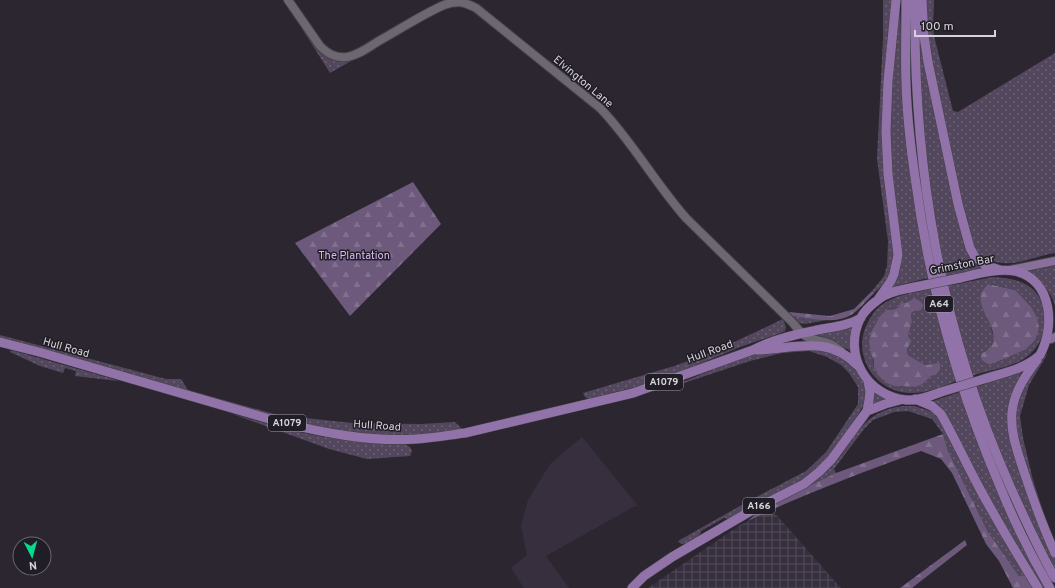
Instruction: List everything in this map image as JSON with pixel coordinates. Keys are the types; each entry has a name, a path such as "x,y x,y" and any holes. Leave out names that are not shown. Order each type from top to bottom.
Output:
{"highway":[{"path":"879,298 891,281 898,255 888,174 886,132 888,81 896,0"},
{"name":"A64","path":"906,0 906,84 909,129 922,226 930,269 953,357 967,402 991,466 1013,517 1050,588"},
{"name":"A64","path":"915,0 916,86 923,166 931,221 952,322 992,443 1021,511 1055,578"},
{"path":"922,0 924,36 928,62 958,204 970,248 975,257 985,265 1004,270"},
{"name":"Grimston Bar","path":"1004,270 1021,273 1036,281 1048,294 1054,308 1055,317 1053,338 1041,354 1033,361 1024,366 984,379 923,398 915,399 904,400 892,397 880,392 868,381 856,358 854,347 856,331 861,318 879,298 910,288 1004,270"},
{"name":"Hull Road","path":"0,342 317,431 388,439 428,438 465,433 610,398 656,385 753,350 768,342 801,333 843,326 861,318"},
{"name":"Hull Road","path":"753,350 819,346 834,349 846,355 860,368"},
{"path":"1041,354 1020,384 1014,402 1012,422 1014,442 1031,493 1055,553"},
{"name":"A166","path":"632,588 644,576 672,557 749,512 804,484 816,475 831,460 867,411 870,392 868,381"},
{"path":"915,399 932,406 941,414 980,490 1018,557 1038,588"},
{"name":"A166","path":"867,411 884,404 904,400"}],"main road":[{"name":"Elvington Lane","path":"288,0 320,46 325,51 335,56 342,57 349,57 365,50 444,4 461,2 476,8 600,108 686,218 787,317 801,333 809,338 832,344 846,355"},
{"path":"1004,270 1055,261"}],"shaded area":[{"path":"883,0 893,0 885,67 894,257 886,282 874,293 872,291 884,276 887,266 888,241 877,159 883,38"},
{"path":"926,0 934,0 934,36 953,111 958,112 1055,53 1055,253 1021,262 1005,263 985,260 977,253 973,245 967,218 961,208 928,42"},
{"path":"289,8 326,55 360,56 330,73"},
{"path":"897,9 900,9 905,114 910,167 918,226 928,278 892,287 899,270 889,137"},
{"path":"920,11 961,231 967,253 970,258 978,266 984,269 959,275 945,275 937,236 923,137 919,61"},
{"path":"1055,265 1055,306 1048,291 1041,283 1027,273 1027,270"},
{"path":"993,277 1008,278 1026,284 1037,294 1042,302 1045,312 1044,330 1041,340 1036,348 1029,355 1016,363 972,376 947,286","holes":["989,284 1015,290 1025,350 989,364 981,354 990,348 994,338 984,311"]},
{"path":"930,289 956,381 942,387 920,393 905,393 897,391 887,387 871,372 863,353 862,343 864,332 874,312 884,303 903,295","holes":["914,298 914,311 911,314 912,322 908,336 912,341 907,349 908,355 925,365 933,364 940,370 936,375 931,376 923,384 916,387 895,386 874,367 871,332 879,317 886,310 893,310 899,307 900,303 906,303"]},
{"path":"791,316 827,320 805,324 799,323"},
{"path":"783,319 786,327 785,331 781,333 740,347 655,382 588,399 583,393 674,366 713,352"},
{"path":"854,327 851,351 833,342 811,335 843,330"},
{"path":"0,335 166,379 181,379 188,390 278,415 352,423 421,424 455,422 463,430 426,434 376,436 358,435 321,429 0,341"},
{"path":"823,348 853,364 866,387 866,394 860,412 845,436 819,468 802,481 772,498 729,519 724,518 701,531 697,538 688,543 681,544 678,541 806,471 826,452 858,404 858,387 849,373 841,365 827,357 809,351 782,353 750,361 663,390 741,358 768,351"},
{"path":"11,350 118,381 75,376 76,371 65,368 63,373 40,366 10,352"},
{"path":"1048,353 1029,385 1020,416 1023,438 1033,480 1047,524 1019,446 1015,414 1017,401 1027,379"},
{"path":"1022,371 1016,384 1008,420 1055,560 1055,570 1042,546 1006,469 976,387"},
{"path":"873,390 887,399 872,405"},
{"path":"960,392 971,426 992,480 1046,588 1042,588 1002,524 939,406 933,401"},
{"path":"903,406 915,406 936,413 1025,575 1019,576 988,532 948,451 943,434 932,419 908,411 894,412 873,420 864,429 834,469 836,473 802,489 831,468 855,435 869,420 889,409"},
{"path":"230,413 313,435 354,441 404,444 410,447 412,451 410,456 367,459 329,449"},
{"path":"582,437 639,507 635,506 546,556 569,588 524,588 511,568 527,555 521,525 528,500 550,464"},
{"path":"772,510 841,588 648,588 740,525"}],"green space":[{"name":"The Plantation","path":"413,182 441,224 350,316 295,243"},
{"path":"988,284 1015,290 1031,307 1037,318 1039,328 1035,340 1025,350 992,364 988,364 982,360 981,354 989,348 993,342 994,336 981,301 981,294"},
{"path":"872,291 874,293 854,313 837,320 791,316 789,312 830,316 854,309"},
{"path":"914,298 920,301 923,305 921,310 914,311 911,314 912,322 908,336 912,341 907,349 908,355 925,365 940,363 940,370 936,375 931,376 923,384 916,387 895,386 887,383 879,376 874,367 874,360 871,354 869,342 871,332 879,317 886,310 893,310 899,307 900,303 906,303"},
{"path":"943,434 948,451 988,532 1019,576 1025,575 1034,588 1013,588 999,561 986,544 952,473 941,459 921,451 856,475 748,521 762,508 836,473"},
{"path":"965,540 967,545 912,588 900,588"}]}
